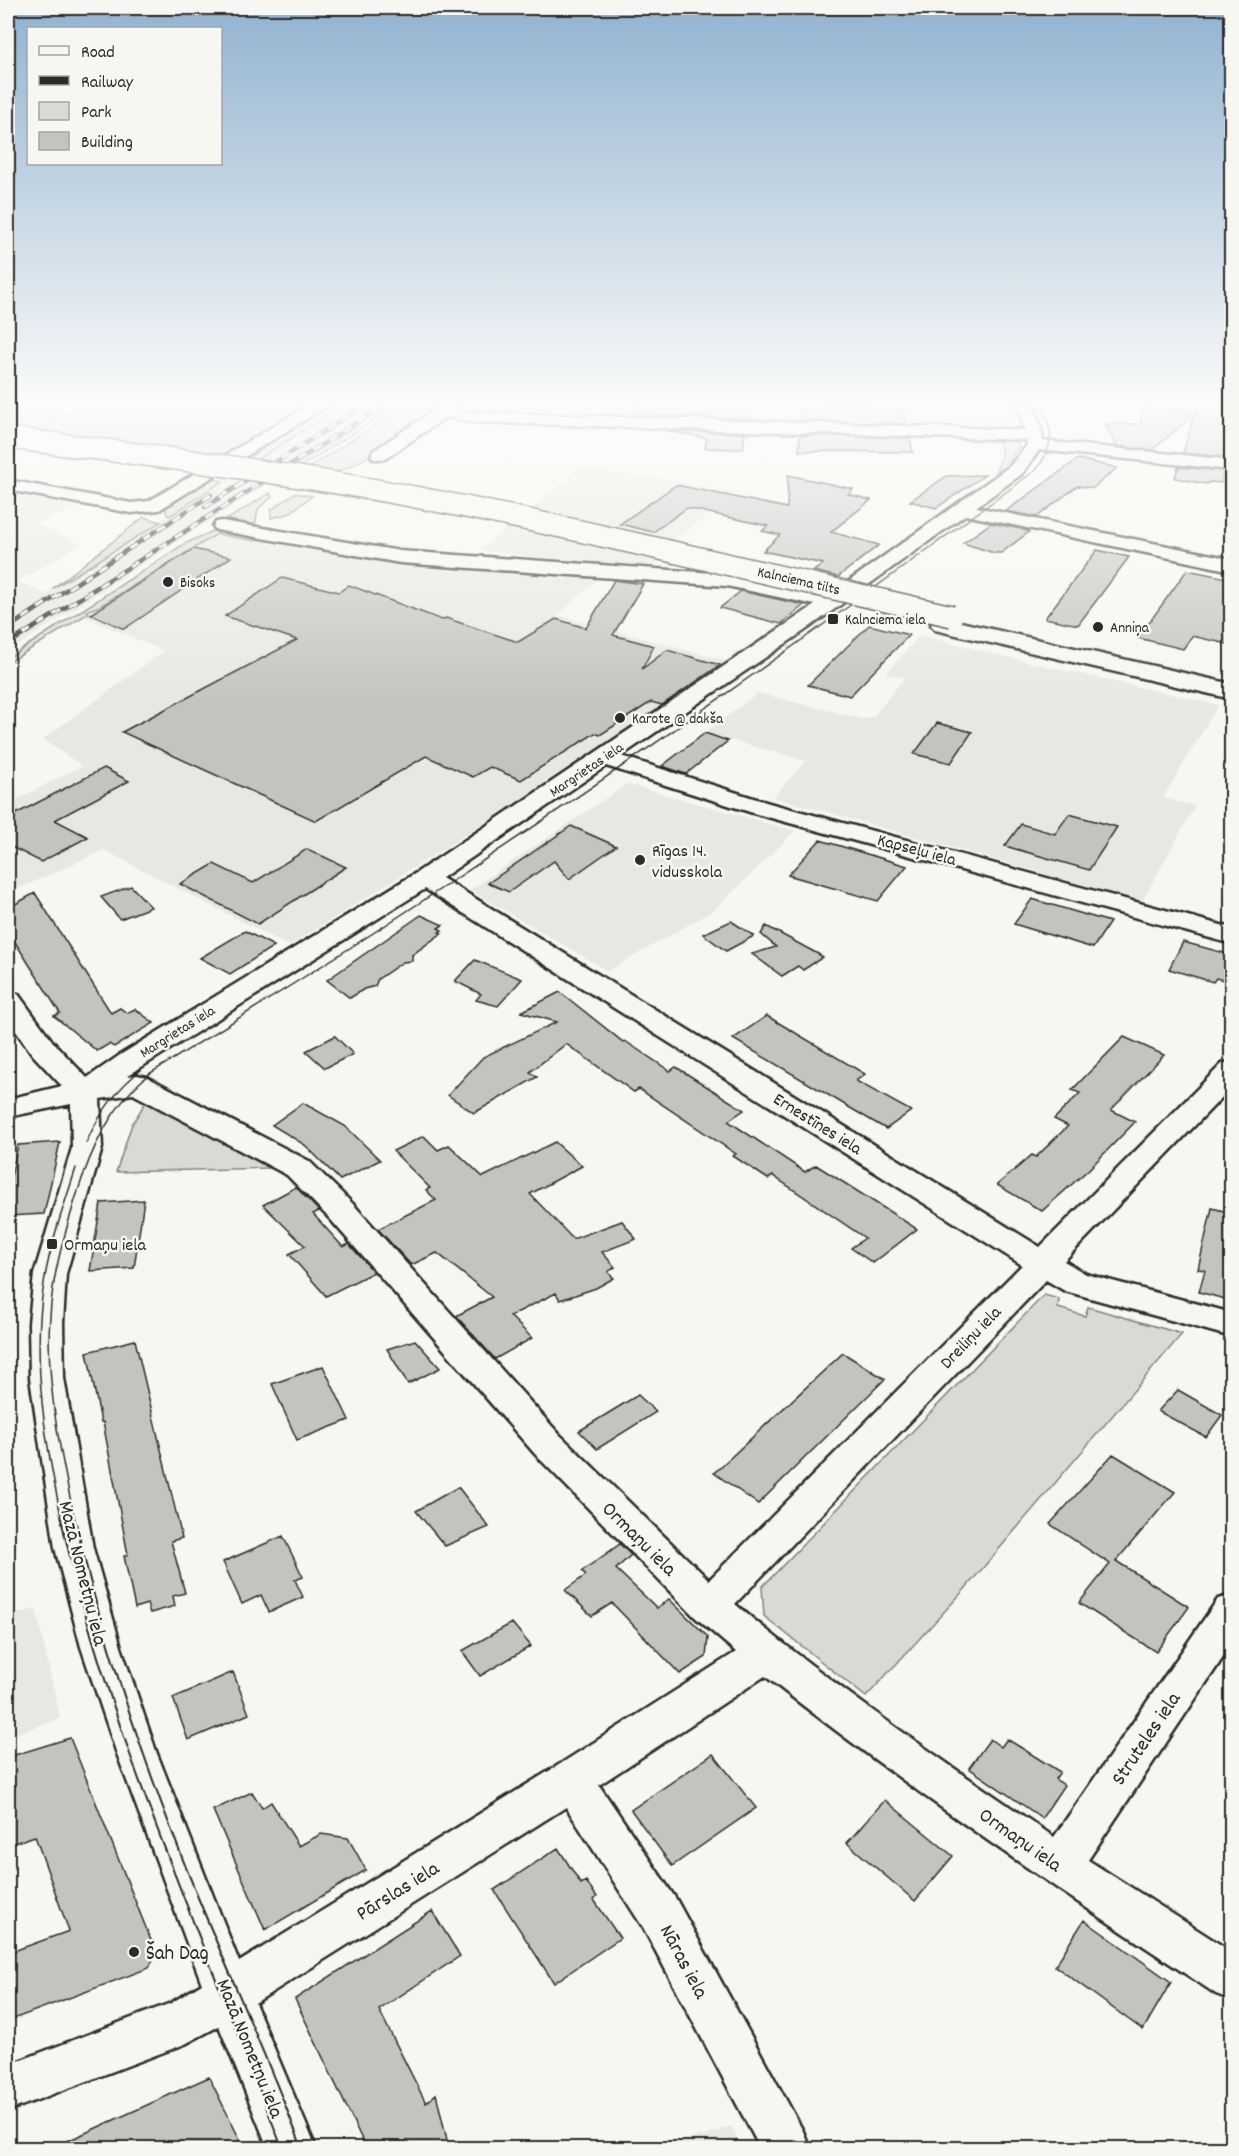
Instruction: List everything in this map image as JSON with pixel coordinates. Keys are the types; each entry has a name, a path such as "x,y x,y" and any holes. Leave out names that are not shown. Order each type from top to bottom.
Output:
{"main road":[{"name":"Kalnciema tilts","path":"399,506 947,620"},
{"name":"Kalnciema tilts","path":"453,506 644,545 947,620"},
{"path":"947,620 1232,679"},
{"path":"947,620 1232,692"}],"street":[{"path":"123,506 151,506"},
{"name":"Margrietas iela","path":"85,1092 130,1061 425,878 720,680 966,506"},
{"path":"961,509 1232,565"},
{"path":"222,526 400,557 727,580 830,602"},
{"name":"Kapseļu iela","path":"604,757 640,771 761,808 1232,936"},
{"name":"Ernestīnes iela","path":"425,878 1042,1264 1076,1283 1232,1325"},
{"path":"8,1000 27,1031 58,1068 85,1092"},
{"name":"Dreiliņu iela","path":"709,1605 1232,1070"},
{"name":"Ormaņu iela","path":"8,1108 36,1100 136,1084 298,1168 342,1212 547,1444 709,1605 766,1654 868,1733 1059,1866 1232,1978"},
{"name":"Mazā Nometņu iela","path":"85,1092 87,1148 55,1256 46,1323 47,1378 74,1548 101,1647 136,1751 229,1995 292,2148"},
{"name":"Struteles iela","path":"1059,1866 1232,1611"},
{"name":"Pārslas iela","path":"8,2088 185,2021 572,1780 766,1654"},
{"name":"Nāras iela","path":"572,1780 660,1914 786,2148"}],"shaded area":[{"path":"8,506 80,506 36,524 81,544 18,581 45,594 185,506 234,506 8,652"},
{"path":"535,506 721,506 667,545 653,569 581,563 480,550"},
{"path":"217,534 385,561 601,576 558,615 730,662 660,712 289,946 104,850 20,888 8,891 8,804 82,766 43,739 164,651 83,616"},
{"path":"920,635 1218,705 1163,798 1195,806 1142,901 773,797 806,761 705,733 758,693 862,719 874,716 904,678 886,673"},
{"name":"Rīgas 14. vidusskola","path":"627,784 795,831 714,910 608,971 470,890"},
{"path":"36,1609 60,1719 8,1736 8,1616"},
{"path":"731,2126 743,2148 665,2148 701,2135 702,2137"}],"green space":[{"path":"168,506 186,506 170,516 167,515 165,508"},
{"path":"250,506 262,506 258,509 255,527 223,522"},
{"path":"277,506 299,506 288,514 271,518 271,510"},
{"path":"144,517 161,522 52,589"},
{"path":"215,530 260,537 255,541 217,534 100,606 86,611 89,613 8,663 8,658 184,544"},
{"path":"147,1100 269,1168 116,1172 132,1124"},
{"path":"1044,1295 1059,1299 1058,1308 1085,1316 1088,1307 1182,1334 965,1589 866,1697 764,1616 762,1587"}],"building":[{"path":"646,506 775,506 787,508 787,506 864,506 831,532 879,545 838,577 814,571 823,564 763,551 780,535 762,531 768,526 687,508 653,532 620,524"},
{"path":"1013,506 1052,506 1037,517 1006,511"},
{"path":"991,523 1029,532 1001,553 963,543"},
{"name":"Bisoks","path":"193,549 231,557 124,629 91,614"},
{"path":"1097,550 1129,557 1078,625 1045,618"},
{"path":"1187,570 1232,579 1232,645 1192,636 1183,649 1138,638"},
{"path":"282,578 339,592 349,585 442,620 446,618 518,642 556,619 586,628 614,580 643,584 613,635 654,646 642,669 667,650 720,665 662,705 651,702 600,735 595,733 521,780 490,767 473,777 426,756 316,821 122,732 297,640 225,616"},
{"path":"741,591 804,605 781,624 720,608"},
{"path":"869,625 909,635 850,696 808,685"},
{"path":"937,723 972,732 951,763 914,754"},
{"path":"705,733 728,741 686,774 662,766"},
{"path":"104,768 129,781 55,820 88,837 41,862 8,845 8,818"},
{"path":"1069,814 1117,827 1089,870 1005,846 1021,824 1055,834"},
{"path":"571,826 616,846 569,879 554,861 509,892 488,883"},
{"path":"820,840 907,866 878,901 788,875"},
{"path":"307,849 346,867 258,924 180,884 214,864 253,883"},
{"path":"131,886 151,907 120,919 101,897"},
{"path":"35,893 111,1013 120,1008 127,1013 135,1009 154,1023 114,1047 109,1044 97,1051 54,1016 60,1013 8,931 8,908"},
{"path":"1032,899 1110,922 1093,948 1014,924"},
{"path":"421,915 443,925 438,928 442,930 439,932 442,933 412,955 412,961 403,962 378,979 375,986 364,989 350,998 327,980"},
{"path":"731,921 754,936 726,951 703,934"},
{"path":"766,926 823,957 803,970 798,966 782,976 752,954 776,947 761,934"},
{"path":"245,931 274,946 230,974 200,958"},
{"path":"1183,942 1232,955 1232,982 1216,978 1213,982 1169,969"},
{"path":"475,960 522,979 498,1006 476,1000 481,994 455,981"},
{"path":"560,992 623,1042 625,1041 670,1071 676,1067 744,1110 728,1121 805,1172 816,1165 917,1229 873,1263 851,1248 865,1238 773,1176 768,1179 733,1156 736,1154 639,1089 634,1092 566,1044 530,1072 537,1077 474,1113 448,1095 483,1057 557,1022 521,1012"},
{"path":"767,1016 865,1074 856,1081 911,1111 886,1129 733,1039"},
{"path":"335,1036 353,1054 325,1068 306,1051"},
{"path":"1124,1037 1164,1055 1111,1110 1135,1122 1089,1169 1042,1211 997,1185 1032,1155 1036,1157 1068,1126 1054,1119 1080,1093 1072,1090"},
{"path":"303,1103 345,1126 380,1160 340,1180 305,1145 272,1125"},
{"path":"424,1136 438,1150 449,1145 483,1177 555,1142 582,1166 530,1194 573,1239 622,1221 636,1239 602,1252 615,1267 608,1272 614,1278 596,1288 560,1300 556,1293 510,1316 532,1338 495,1359 456,1316 492,1297 437,1253 411,1265 378,1229 436,1200 426,1190 430,1188 393,1151"},
{"path":"60,1142 44,1214 8,1216 8,1190 18,1145"},
{"path":"296,1187 319,1211 313,1214 343,1247 349,1244 374,1272 326,1296 289,1254 305,1246 263,1205"},
{"path":"144,1200 134,1268 90,1271 101,1203"},
{"path":"1212,1208 1232,1213 1232,1301 1199,1292 1205,1270 1198,1269"},
{"path":"135,1340 182,1538 171,1541 185,1593 173,1596 175,1606 150,1613 147,1604 135,1608 124,1556 128,1555 103,1422 101,1422 87,1352"},
{"path":"415,1340 440,1368 408,1384 387,1349"},
{"path":"843,1353 885,1379 758,1504 714,1473"},
{"path":"323,1366 349,1420 297,1440 272,1384"},
{"path":"1178,1390 1222,1415 1206,1437 1158,1411"},
{"path":"638,1395 656,1412 597,1449 579,1431"},
{"path":"1113,1454 1175,1492 1116,1561 1189,1607 1156,1652 1079,1603 1110,1564 1050,1524"},
{"path":"458,1487 489,1527 445,1546 416,1511"},
{"path":"283,1536 303,1577 295,1580 303,1597 269,1612 261,1595 242,1604 223,1562"},
{"path":"620,1544 631,1555 616,1569 657,1608 669,1599 708,1637 706,1657 680,1674 612,1603 592,1616 565,1590 586,1575 582,1571"},
{"path":"512,1623 531,1646 480,1676 462,1651"},
{"path":"233,1672 249,1714 188,1740 173,1698"},
{"path":"70,1738 156,1953 149,1968 8,2021 8,1953 69,1931 35,1836 8,1845 8,1757"},
{"path":"990,1739 1001,1747 1007,1739 1060,1772 1055,1779 1064,1785 1042,1818 969,1768"},
{"path":"713,1754 756,1808 672,1866 631,1810"},
{"path":"252,1792 262,1808 271,1802 299,1846 321,1834 348,1838 366,1870 265,1930 213,1810"},
{"path":"885,1800 953,1856 915,1901 847,1843"},
{"path":"558,1848 581,1884 586,1881 597,1897 594,1900 620,1938 554,1983 494,1890"},
{"path":"432,1911 460,1956 379,2010 426,2103 436,2094 449,2148 366,2148 295,1999"},
{"path":"1084,1920 1171,1982 1143,2030 1055,1966"},
{"path":"209,2077 244,2148 52,2148"}],"tram line":[{"path":"76,1525 60,1448 52,1394 49,1342 51,1302 59,1256 88,1162 123,1100 149,1074 372,934 595,785 817,629 987,506"},
{"path":"86,1143 109,1103 141,1070"},
{"path":"63,1525 42,1404 40,1313 50,1254 76,1168"},
{"path":"62,1523 82,1604 133,1762 282,2148"},
{"path":"76,1523 114,1667 146,1761 199,1900 302,2148"}],"railway":[{"path":"8,628 195,506"},
{"path":"8,644 226,506"}],"place":[{"name":"Bisoks","path":"168,582"},
{"name":"Kalnciema iela","path":"833,619"},
{"name":"Anniņa","path":"1098,627"},
{"name":"Karote @ dakša","path":"620,718"},
{"name":"Rīgas 14. vidusskola","path":"640,860"},
{"name":"Ormaņu iela","path":"52,1244"},
{"name":"Šah Dag","path":"134,1952"}]}
